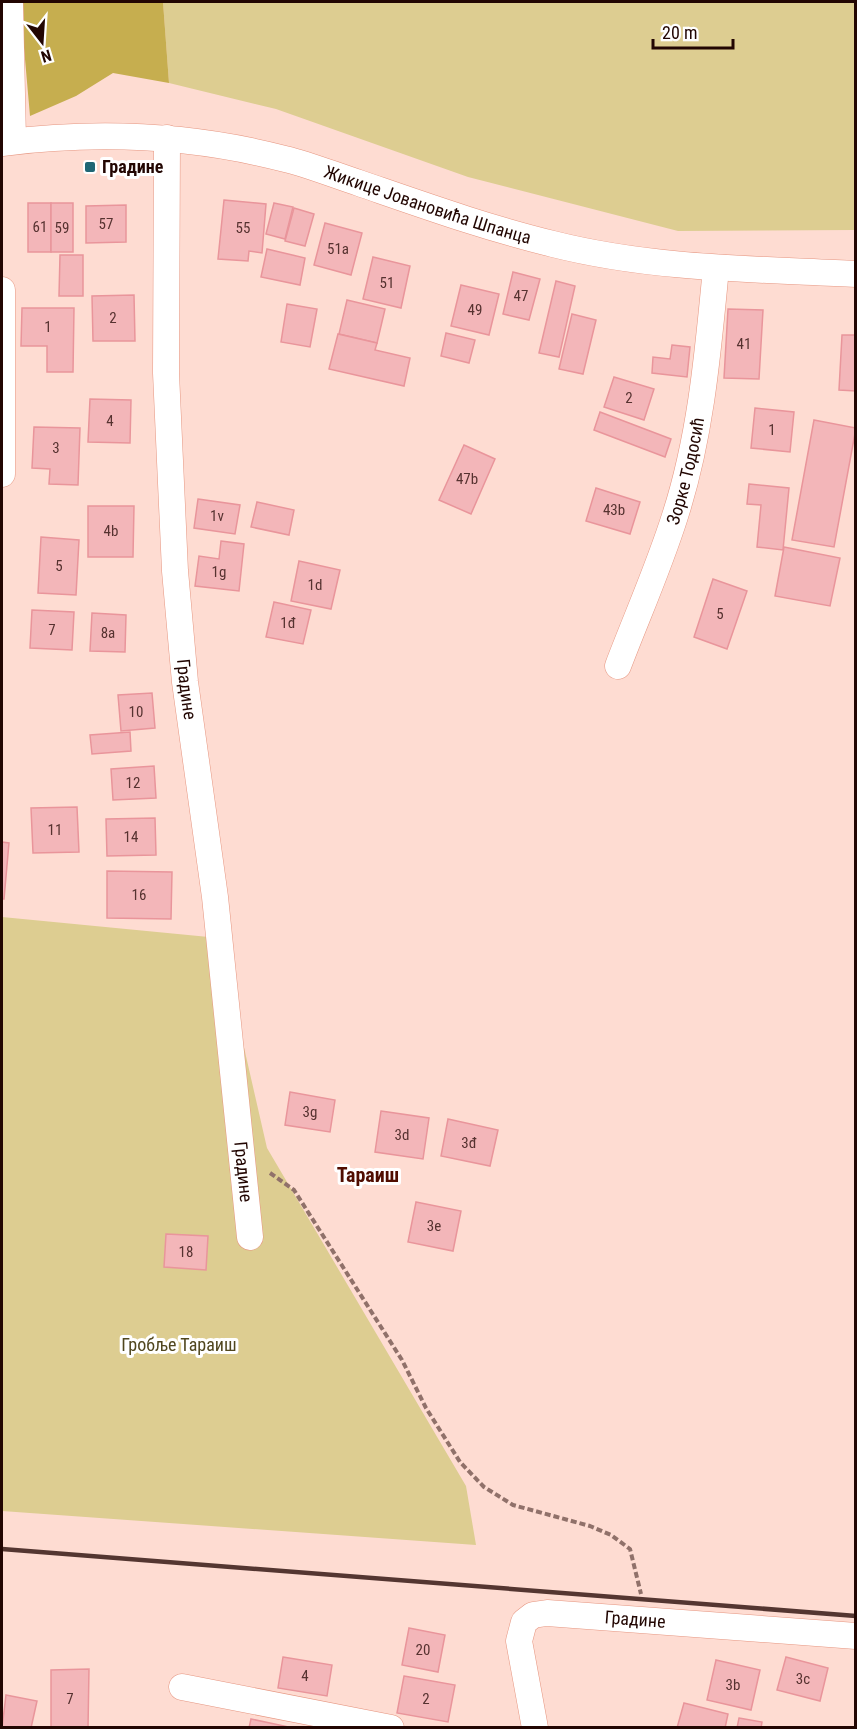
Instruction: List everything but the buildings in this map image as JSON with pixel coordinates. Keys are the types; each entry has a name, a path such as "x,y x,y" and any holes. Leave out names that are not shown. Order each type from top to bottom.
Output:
{"street":[{"path":"7,142 10,2"},
{"name":"Жикице Јовановића Шпанца","path":"7,142 90,137 167,138 226,146 287,159 467,220 554,245 645,262 716,268 855,274"},
{"name":"Градине","path":"167,138 166,373 175,571 185,682 215,897 250,1237"},
{"name":"Зорке Тодосић","path":"618,666 675,517 686,474 706,374 716,268"},
{"path":"2,290 2,474"},
{"name":"Градине","path":"536,1728 519,1641 524,1622 533,1615 547,1613 855,1636"},
{"path":"182,1688 391,1728"}],"path":[{"path":"242,1154 294,1190 402,1360 426,1408 460,1462 484,1487 513,1505 590,1526 611,1535 630,1549 638,1574 646,1621"}],"green space":[{"path":"163,2 855,2 855,230 678,231 468,177 276,109 169,83"},
{"name":"Гробље Тараиш","path":"2,917 219,938 267,1148 466,1486 476,1545 2,1511"}],"shaded area":[{"path":"20,2 163,2 169,83 113,73 76,96 30,116"}],"railway":[{"path":"2,1549 856,1616"}],"place":[{"name":"Градине","path":"90,167"}],"district":[{"name":"Тараиш","path":"368,1175"}]}
